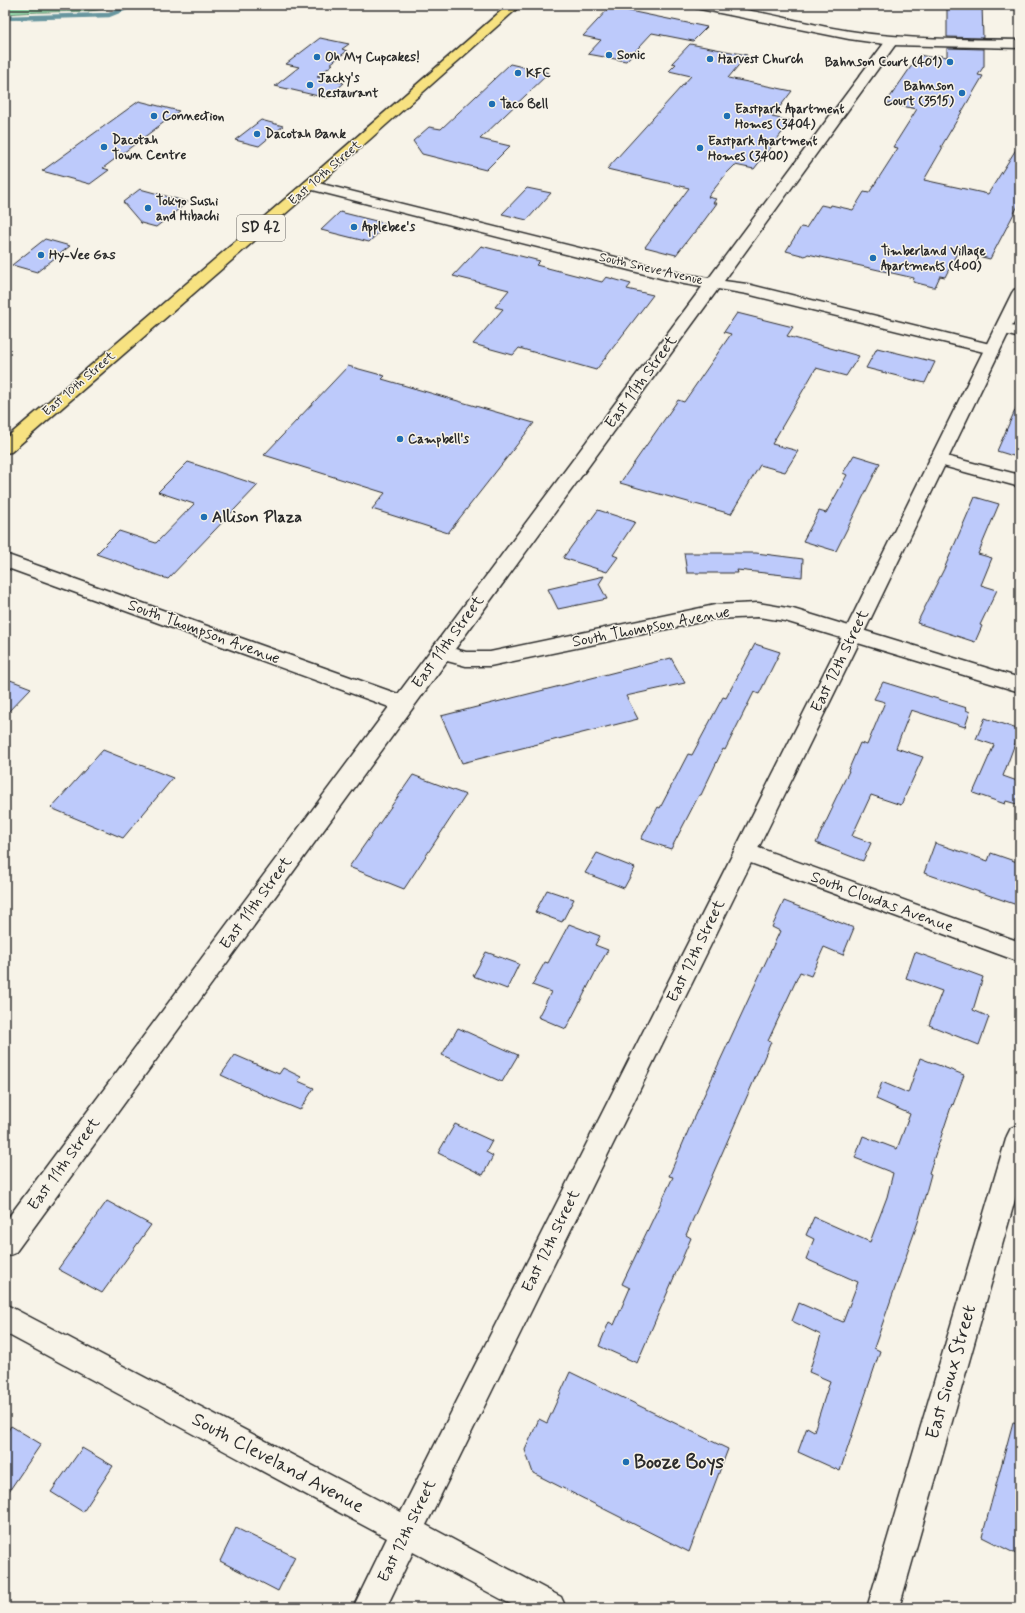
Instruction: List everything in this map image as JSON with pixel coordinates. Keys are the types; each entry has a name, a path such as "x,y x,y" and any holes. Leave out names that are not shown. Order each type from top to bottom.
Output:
{"main road":[{"name":"East 10th Street","path":"5,448 310,185 515,5"}],"street":[{"path":"700,5 849,35 892,41 1020,44"},
{"name":"East 11th Street","path":"5,1244 892,41"},
{"name":"South Sneve Avenue","path":"310,185 684,279 747,289 992,349"},
{"name":"East 12th Street","path":"368,1608 854,634 992,349 1012,331 1020,294"},
{"path":"938,459 1020,481"},
{"name":"South Thompson Avenue","path":"5,560 403,704"},
{"name":"South Thompson Avenue","path":"441,652 466,659 490,659 715,612 751,610 786,614 1020,685"},
{"name":"South Cloudas Avenue","path":"745,852 1020,952"},
{"name":"East Sioux Street","path":"883,1608 1020,1136"},
{"name":"South Cleveland Avenue","path":"5,1318 550,1608"}],"green space":[{"path":"5,5 121,5 112,8 94,10 5,14"}],"building":[{"path":"947,5 982,5 983,38 947,37"},
{"path":"610,7 707,27 693,41 652,33 626,61 588,54 601,40 583,36"},
{"path":"320,38 349,44 342,49 347,51 330,64 333,64 317,77 344,83 327,98 275,86 299,67 286,64"},
{"path":"690,44 747,55 728,78 792,91 772,117 791,121 754,169 735,165 726,174 708,197 716,199 713,203 717,203 695,233 693,233 676,255 645,247 689,188 607,169 691,76 669,71 676,64 672,63"},
{"path":"947,48 984,49 984,66 978,75 983,76 941,147 943,147 924,180 988,194 1020,143 1020,202 990,259 958,251 945,277 940,276 935,287 933,287 913,282 914,278 808,254 805,256 786,251 801,227 806,228 821,205 830,207 831,205 853,210 864,192 869,193 898,148 893,147 917,109 886,103 919,55 934,58 937,55 947,57"},
{"path":"510,64 549,73 480,139 510,146 486,170 422,154 413,141 429,127 441,129"},
{"name":"Dacotah Town Centre","path":"139,101 179,111 103,168 109,170 90,184 42,171"},
{"name":"Dacotah Bank","path":"261,120 283,126 259,146 235,140"},
{"path":"527,188 551,193 527,220 502,214"},
{"name":"Tokyo Sushi and Hibachi","path":"140,189 188,202 156,227 141,223 123,202"},
{"name":"Applebee's","path":"340,212 388,224 369,242 321,230"},
{"name":"Hy-Vee Gas","path":"45,239 70,246 37,272 12,265"},
{"path":"481,246 540,261 536,265 602,282 606,277 631,284 627,289 653,295 596,370 519,348 513,355 473,344 503,309 495,307 509,290 453,276"},
{"path":"737,313 793,327 787,336 859,356 846,376 816,368 772,444 798,451 785,472 760,465 731,514 620,483 678,400 684,402 731,334 724,332"},
{"path":"877,348 935,362 925,383 866,368"},
{"name":"Campbell's","path":"348,366 385,376 382,379 534,423 448,533 372,509 385,493 264,455"},
{"path":"1020,399 1020,458 997,451"},
{"path":"854,455 880,463 836,551 803,541 819,511 826,513 847,475 843,473"},
{"name":"Allison Plaza","path":"188,462 258,485 168,579 96,554 119,531 156,543 194,504 158,492"},
{"path":"975,497 999,504 978,554 992,558 981,585 997,590 980,625 982,626 975,642 917,623 944,569"},
{"path":"598,510 635,522 613,555 618,557 607,572 563,558"},
{"path":"684,553 756,553 803,559 802,577 737,570 738,573 687,573"},
{"path":"604,576 599,584 607,599 558,609 548,589"},
{"path":"755,644 780,652 759,694 754,692 725,750 723,749 701,795 699,795 671,849 641,839 658,807 660,808 688,754 692,755 723,697 726,698"},
{"path":"671,658 685,683 626,696 638,719 462,763 441,716"},
{"path":"5,678 31,688 5,715"},
{"path":"883,682 967,708 966,710 970,712 965,727 911,710 896,748 923,757 901,805 871,795 852,836 871,843 863,861 816,843 849,771 860,743 867,745 885,702 874,699"},
{"path":"985,718 1020,730 1003,776 1020,782 1020,805 1006,801 1005,804 973,793 994,745 976,739"},
{"path":"103,750 173,778 123,838 51,808"},
{"path":"413,775 466,795 404,889 349,867"},
{"path":"935,843 988,861 991,853 1020,863 1016,880 1020,882 1020,906 924,873"},
{"path":"597,853 635,868 624,888 585,873"},
{"path":"547,890 574,899 562,922 535,912"},
{"path":"784,901 854,928 843,955 824,947 811,976 800,972 768,1041 771,1042 686,1235 691,1238 637,1363 599,1346 609,1322 614,1325 630,1288 622,1284 673,1177 669,1176 694,1117 780,931 772,927"},
{"path":"569,924 600,936 595,945 608,950 566,1029 538,1017 551,992 532,985 545,962 548,963"},
{"path":"486,952 519,964 507,989 473,976"},
{"path":"915,952 983,977 973,1010 989,1017 979,1045 929,1025 942,991 906,978"},
{"path":"458,1028 518,1055 502,1082 442,1055"},
{"path":"235,1055 279,1074 283,1068 301,1077 298,1081 314,1088 300,1110 266,1096 221,1075"},
{"path":"920,1058 964,1075 953,1105 952,1104 929,1173 931,1174 918,1222 874,1348 880,1351 840,1471 798,1452 807,1427 814,1431 830,1381 809,1372 821,1335 792,1321 799,1303 843,1322 858,1282 806,1259 814,1239 806,1235 814,1217 870,1242 887,1197 893,1173 855,1158 863,1136 897,1149 910,1114 876,1099 882,1082 908,1093"},
{"path":"455,1124 492,1141 486,1152 493,1156 483,1175 438,1153"},
{"path":"107,1201 151,1225 102,1293 58,1269"},
{"name":"Booze Boys","path":"570,1372 728,1449 689,1552 533,1473 525,1450 539,1419 547,1423"},
{"path":"1013,1422 1020,1423 1020,1556 982,1537"},
{"path":"11,1426 41,1444 5,1497 5,1435"},
{"path":"82,1448 113,1466 83,1512 51,1492"},
{"path":"236,1528 295,1557 278,1591 220,1561"}],"waterway":[{"path":"5,18 109,15 134,5"}],"place":[{"name":"Sonic","path":"609,55"},
{"name":"Oh My Cupcakes!","path":"317,57"},
{"name":"Harvest Church","path":"710,59"},
{"name":"Bahnson Court (401)","path":"950,62"},
{"name":"KFC","path":"518,73"},
{"name":"Jacky's Restaurant","path":"310,85"},
{"name":"Bahnson Court (3515)","path":"962,93"},
{"name":"Taco Bell","path":"492,104"},
{"name":"Connection","path":"154,116"},
{"name":"Eastpark Apartment Homes (3404)","path":"727,116"},
{"name":"Dacotah Bank","path":"257,134"},
{"name":"Dacotah Town Centre","path":"104,147"},
{"name":"Eastpark Apartment Homes (3400)","path":"700,148"},
{"name":"Tokyo Sushi and Hibachi","path":"148,208"},
{"name":"Applebee's","path":"354,227"},
{"name":"Hy-Vee Gas","path":"41,255"},
{"name":"Timberland Village Apartments (400)","path":"873,258"},
{"name":"Campbell's","path":"400,439"},
{"name":"Allison Plaza","path":"204,517"},
{"name":"Booze Boys","path":"626,1462"}]}
